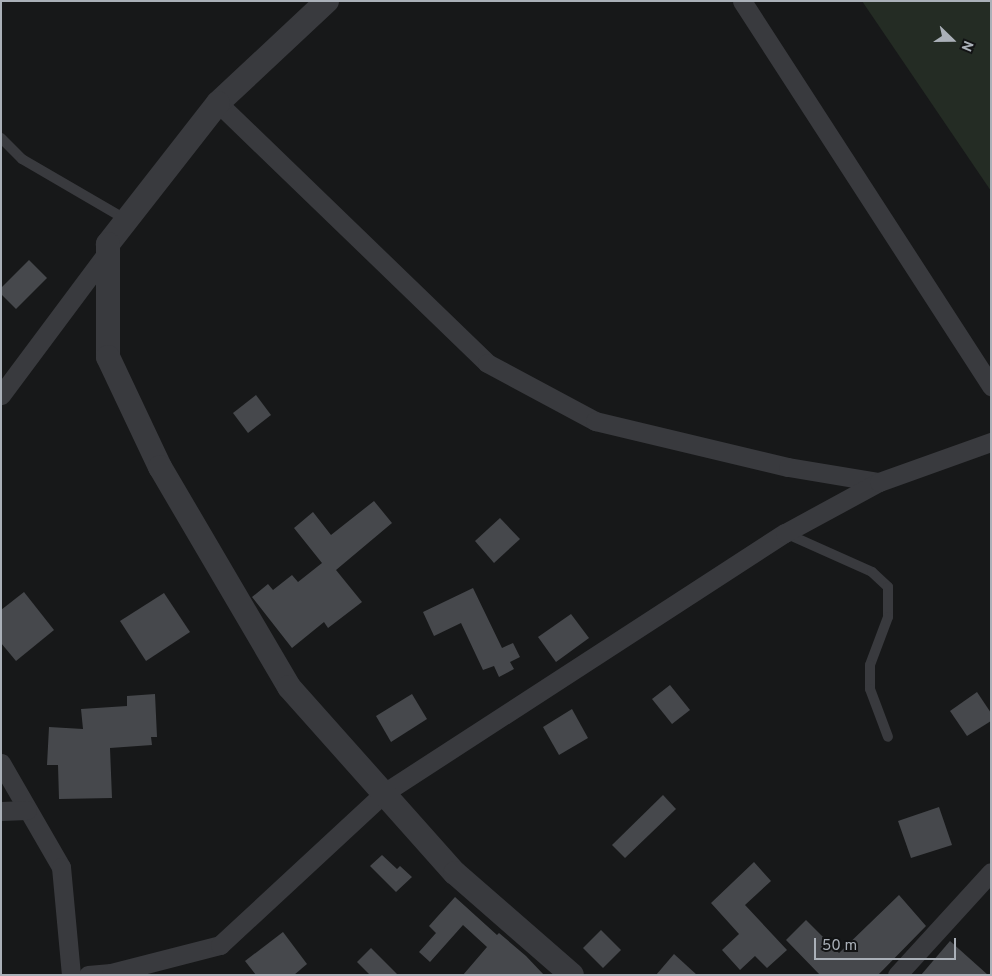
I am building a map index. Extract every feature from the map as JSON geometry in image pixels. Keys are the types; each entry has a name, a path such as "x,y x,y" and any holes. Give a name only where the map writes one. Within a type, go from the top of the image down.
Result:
{"street":[{"path":"328,1 218,103 108,244 108,357 160,467 289,686 455,873 572,975"},
{"path":"742,1 991,386"},
{"path":"218,103 487,363 595,421 788,467 879,482"},
{"path":"1,395 108,250"},
{"path":"88,975 111,973 220,945 384,794 785,533 879,482 991,442"},
{"path":"1,763 61,867 71,975"},
{"path":"1,811 28,810"},
{"path":"897,975 991,872"}],"lane":[{"path":"1,138 22,159 127,220"},
{"path":"785,533 872,572 888,586 888,617 870,665 870,689 888,737"}],"shaded area":[{"path":"862,1 991,1 991,191"}],"building":[{"path":"29,260 47,278 16,309 1,294 1,288"},
{"path":"256,395 271,415 248,433 233,413"},
{"path":"374,501 392,523 336,570 362,602 328,628 324,622 292,648 252,597 268,584 273,590 292,575 298,582 322,563 294,528 313,512 331,535"},
{"path":"500,518 520,539 494,563 475,541"},
{"path":"473,588 502,648 513,643 520,657 510,662 514,669 499,677 494,666 483,670 461,623 434,636 423,612"},
{"path":"24,592 54,630 16,661 1,643 1,610"},
{"path":"164,593 190,632 146,661 120,621"},
{"path":"571,614 589,638 556,662 538,637"},
{"path":"670,685 690,710 672,724 652,699"},
{"path":"977,692 991,713 991,721 967,736 950,711"},
{"path":"155,694 157,737 151,737 152,745 110,748 112,798 59,799 58,765 47,765 49,727 83,729 81,709 127,706 127,696"},
{"path":"412,694 427,719 391,742 376,716"},
{"path":"572,709 588,738 559,755 543,727"},
{"path":"663,795 676,809 625,858 612,845"},
{"path":"939,807 952,845 911,858 898,821"},
{"path":"382,855 397,869 400,866 412,877 396,892 370,866"},
{"path":"754,862 771,881 745,905 787,950 767,968 755,956 740,970 722,950 739,934 711,903"},
{"path":"899,895 926,926 878,975 820,975 786,940 806,920 839,953"},
{"path":"455,897 497,935 499,933 526,956 544,975 463,975 487,947 463,925 430,962 419,952 436,933 429,926"},
{"path":"601,930 621,950 603,968 583,948"},
{"path":"283,932 307,964 294,975 256,975 245,961"},
{"path":"950,941 988,975 921,975"},
{"path":"371,948 398,975 370,975 357,962"},
{"path":"674,954 697,975 656,975"}]}
